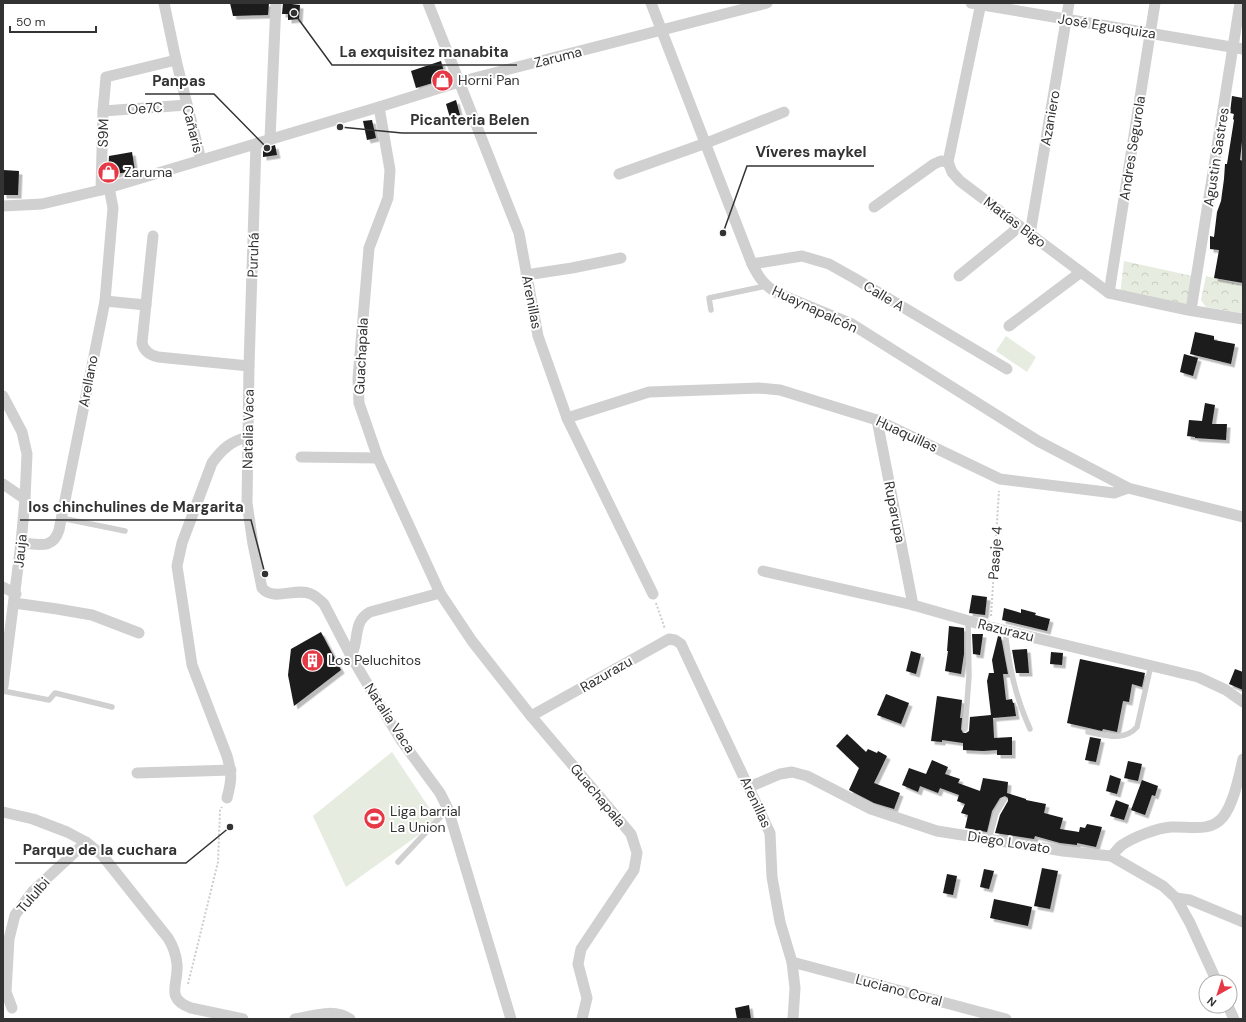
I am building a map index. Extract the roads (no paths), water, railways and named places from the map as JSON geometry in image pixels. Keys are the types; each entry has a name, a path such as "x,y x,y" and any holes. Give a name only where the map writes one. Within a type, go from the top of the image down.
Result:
{"street":[{"name":"Cañaris","path":"164,3 176,60 201,160"},
{"path":"270,139 276,3"},
{"name":"Arenillas","path":"428,3 518,233 538,336 567,418 653,594"},
{"name":"Huaynapalcón","path":"651,3 752,264 758,276 766,286 777,293 850,323 1038,441 1128,488"},
{"name":"Zaruma","path":"3,206 42,204 105,188 459,82 767,3"},
{"name":"Azaniero","path":"1030,234 1069,3"},
{"name":"Andres Segurola","path":"1109,293 1155,3"},
{"name":"Agustin Sastres","path":"1192,310 1238,48 1240,3"},
{"path":"874,207 934,164 941,161 948,162 978,4"},
{"name":"José Egusquiza","path":"978,4 1238,48"},
{"name":"S9M","path":"105,188 103,111 106,77 176,60"},
{"name":"Oe7C","path":"103,111 187,105"},
{"name":"Guachapala","path":"379,107 390,170 388,198 369,248 358,378 359,403 378,458 440,593 472,641 531,716 631,834 637,852 634,870 581,949 578,964 587,998 582,1019"},
{"path":"620,174 706,143 784,112"},
{"name":"Puruhá","path":"250,366 256,144"},
{"name":"Matías Bigo","path":"948,162 952,172 960,180 1018,226 1109,293 1243,319"},
{"name":"Arellano","path":"21,543 44,545 48,544 57,536 104,300 113,208 105,188"},
{"path":"959,276 1013,232 1018,226"},
{"path":"153,236 142,343 144,348 152,355 250,366"},
{"name":"Calle A","path":"752,264 802,256 829,264 1007,369"},
{"path":"526,275 572,268 621,258"},
{"path":"1009,326 1081,272"},
{"path":"104,300 146,305"},
{"name":"Natalia Vaca","path":"250,366 247,503 253,544 262,588 265,592 271,594 304,592 318,598 324,604 351,656 401,740 440,793 448,809 511,1019"},
{"name":"Huaquillas","path":"567,418 649,392 759,388 780,390 877,420 1000,479 1114,493 1128,488 1243,517"},
{"name":"Jauja","path":"3,396 22,432 27,454 21,543 3,686"},
{"name":"Ruparupa","path":"877,420 913,605"},
{"path":"227,798 231,781 231,770 192,664 177,566 182,543 212,463 227,445 248,437"},
{"path":"302,457 378,458"},
{"path":"3,484 25,499"},
{"name":"Razurazu","path":"763,571 913,605 1005,631 1198,677 1226,690 1243,702"},
{"path":"3,587 15,599 57,609 92,615 139,632"},
{"path":"351,656 355,649 360,620 364,615 370,612 440,593"},
{"name":"Razurazu","path":"531,716 669,639 675,640 681,644"},
{"name":"Arenillas","path":"681,644 770,833 772,877 780,922 792,962 795,988 794,1019"},
{"path":"1111,856 1122,845 1144,834 1170,827 1208,827 1217,823 1224,816 1231,802 1243,759"},
{"path":"138,774 231,770"},
{"name":"Diego Lovato","path":"749,787 780,774 792,772 806,776 878,812 937,832 1063,851 1111,856 1163,886 1176,898 1190,923 1213,974"},
{"path":"3,812 32,819 67,832 86,842 102,855 168,938 175,951 177,965 175,996 178,1001 182,1005 191,1008 243,1019"},
{"name":"Tululbi","path":"12,1008 6,992 9,939 15,915 33,891 86,842"},
{"path":"1176,898 1190,900 1243,922"},
{"name":"Luciano Coral","path":"792,962 1006,1019"},
{"path":"295,1019 329,1013 350,1019"}],"lane":[{"path":"711,310 709,298 766,286"},
{"path":"61,518 125,531"},
{"path":"965,729 969,676 968,621"},
{"path":"1005,631 1012,679 1030,729"},
{"path":"1088,732 1111,736 1128,735 1133,731 1136,727 1151,665"},
{"path":"3,691 49,700 55,693 112,707"},
{"path":"989,839 996,813 1004,800"},
{"path":"398,862 448,809"}],"place":[{"name":"La exquisitez manabita","path":"294,13"},
{"name":"Horni Pan","path":"443,80"},
{"name":"Picanteria Belen","path":"340,127"},
{"name":"Panpas","path":"267,148"},
{"name":"Zaruma","path":"108,172"},
{"name":"Víveres maykel","path":"723,233"},
{"name":"los chinchulines de Margarita","path":"265,574"},
{"name":"Los Peluchitos","path":"313,660"},
{"name":"Liga barrial La Union","path":"375,819"},
{"name":"Parque de la cuchara","path":"230,827"}]}
